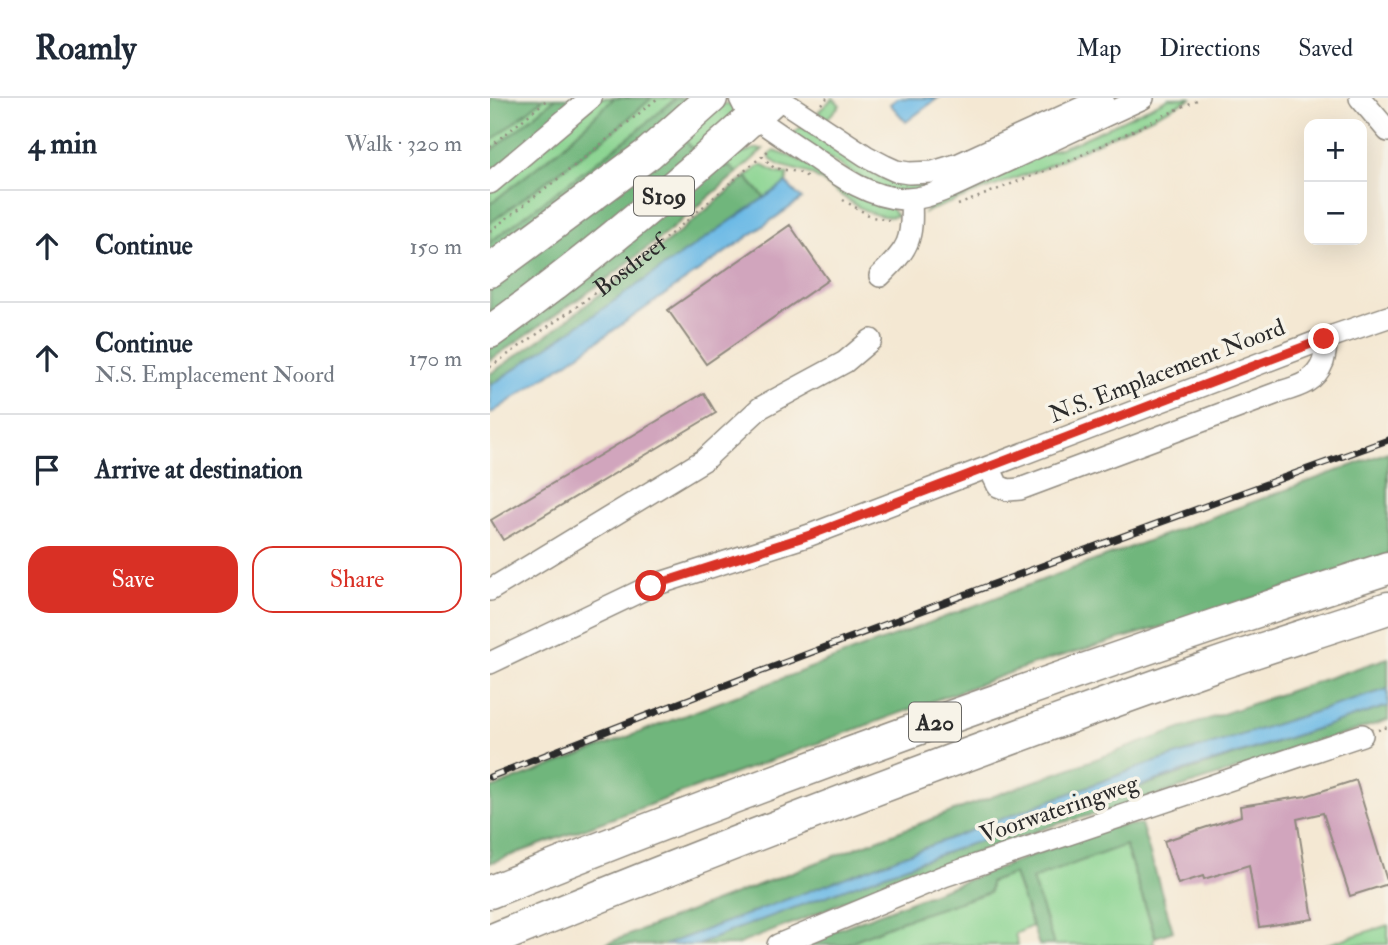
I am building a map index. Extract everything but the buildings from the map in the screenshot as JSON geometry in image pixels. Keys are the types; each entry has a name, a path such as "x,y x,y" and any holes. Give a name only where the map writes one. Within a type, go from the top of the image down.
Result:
{"highway":[{"name":"S109","path":"490,271 648,154 711,98"},
{"name":"Bosdreef","path":"490,332 653,206 761,103"},
{"name":"A20","path":"490,892 635,833 863,747 1250,612 1388,568"},
{"name":"A20","path":"490,941 623,887 1052,724 1388,608"}],"street":[{"path":"490,183 591,98"},
{"path":"761,103 807,116 866,156 896,171 909,173 933,172 959,164 1103,98"},
{"path":"761,103 783,138 857,186 890,198 911,199 949,188 1143,98"},
{"path":"1360,99 1388,131"},
{"path":"880,276 898,259 909,241 911,199"},
{"name":"N.S. Emplacement Noord","path":"490,663 651,586 810,535 1388,317"},
{"path":"989,467 998,486 1008,490 1020,489 1300,386 1315,375 1321,366 1326,347 1324,339"},
{"path":"490,590 704,460 760,408 845,362 871,340"},
{"name":"Voorwateringweg","path":"778,945 944,876 1362,735"}],"path":[{"path":"490,147 549,98"},
{"path":"490,231 568,172 658,98"},
{"path":"807,116 827,98"},
{"name":"Bosdreef","path":"490,367 579,306 676,230 783,138"}],"green space":[{"path":"490,98 685,98 490,249"},
{"path":"490,98 544,98 490,142"},
{"path":"556,98 589,98 490,186 490,152"},
{"path":"614,98 652,98 614,131 490,223 490,204 561,148"},
{"path":"676,98 693,98 649,136 490,259 490,242 636,132"},
{"path":"833,98 840,105 827,119 818,112"},
{"path":"1169,98 1192,98 1043,168 925,212 935,203 1043,154 1079,141"},
{"path":"726,103 747,116 700,160 680,133"},
{"path":"803,125 879,176 921,186 922,191 880,190 792,135"},
{"path":"680,133 700,160 490,320 490,284"},
{"path":"763,149 737,173 730,167 721,166 737,155"},
{"path":"774,151 795,158 890,207 897,216 874,214 852,203 812,175 781,166 769,155"},
{"path":"762,165 777,173 788,174 786,183 765,198 746,177"},
{"path":"721,166 730,167 737,173 603,282 490,360 490,344"},
{"path":"746,177 765,198 490,386 490,374 554,330"},
{"path":"1388,452 1388,555 1202,615 1034,664 490,863 490,789"},
{"path":"1388,658 1388,689 1143,766 665,945 603,945 994,796 1190,725"},
{"path":"1388,706 1388,720 1121,807 1057,824 865,892 736,945 698,945 814,899 932,857"},
{"path":"1141,824 1173,931 1156,937 1125,845 1032,879 1054,945 1039,945 1014,874 990,882 990,892 901,921 843,945 796,945 1107,827"},
{"path":"1125,845 1155,937 1155,945 1054,945 1031,879"},
{"path":"1014,874 1032,926 1015,934 1018,945 843,945 990,882"},
{"path":"1388,925 1388,944 1325,945"}],"water":[{"path":"898,98 938,98 906,122 890,104"},
{"path":"786,183 802,199 490,414 490,386"},
{"path":"1388,689 1388,706 1190,769 918,862 698,945 665,945 1143,766"}],"railway":[{"path":"490,777 938,605 1388,440"}],"route":[{"path":"651,586 810,535 1324,339"}]}
